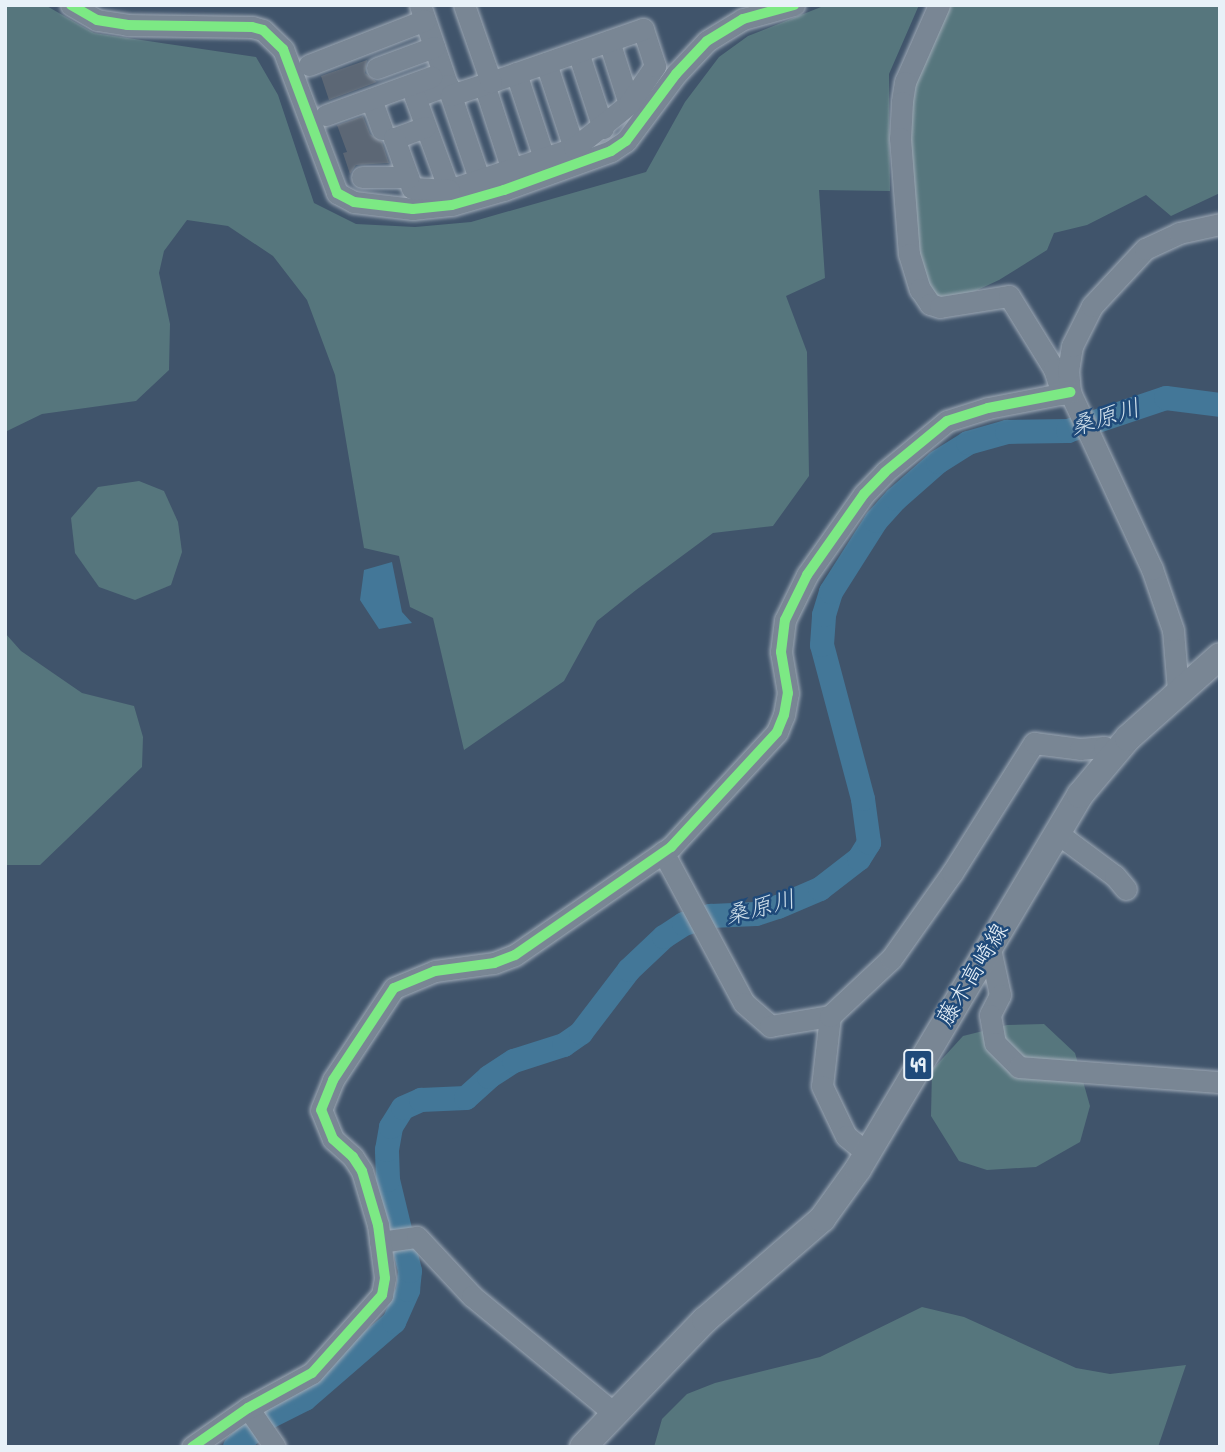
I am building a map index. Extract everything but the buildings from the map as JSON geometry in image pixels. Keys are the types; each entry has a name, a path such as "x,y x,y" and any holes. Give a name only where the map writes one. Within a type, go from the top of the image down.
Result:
{"main road":[{"name":"藤木高崎線","path":"583,1447 705,1320 822,1219 842,1194 867,1153 1080,795 1112,756 1178,691 1220,656"}],"street":[{"path":"71,5 97,20 127,26 252,27 263,30 283,49 337,193 354,202 412,209 452,205 505,190 611,151 626,141 676,74 707,41 743,19 794,5"},
{"path":"464,5 512,170"},
{"path":"939,5 905,82 902,102 900,138 909,254 920,289 930,304 940,307 1009,296 1054,369 1152,569 1173,630 1178,691"},
{"path":"309,65 423,13 480,181"},
{"path":"326,115 371,99 447,85 488,83 643,29 655,66 629,104 603,128 574,148 449,190 412,188 394,138 425,127"},
{"path":"609,41 629,104"},
{"path":"377,68 435,47"},
{"path":"578,52 603,128"},
{"path":"546,63 574,148"},
{"path":"516,73 544,158"},
{"path":"447,85 415,97 449,190"},
{"path":"371,99 382,129"},
{"path":"362,177 408,177"},
{"path":"1066,393 1072,346 1092,306 1102,295 1154,243 1179,233 1220,224"},
{"path":"192,1447 248,1408 312,1373 382,1295 385,1278 380,1242 362,1171 353,1157 333,1139 321,1110 333,1080 394,988 435,971 494,963 515,955 663,852 777,732 785,715 788,693 781,652 785,620 807,575 864,494 885,472 947,421 988,408 1066,393"},
{"path":"663,852 744,1003 770,1026 830,1016 891,959 952,873 1034,743 1080,749 1104,747 1112,756"},
{"path":"1057,833 1115,876 1126,889"},
{"path":"989,944 999,995 990,1015 995,1043 1019,1067 1220,1083"},
{"path":"830,1016 822,1086 846,1136 867,1153"},
{"path":"380,1242 417,1237 472,1296 614,1413"},
{"path":"248,1408 275,1447"}],"green space":[{"path":"5,5 45,5 94,33 256,57 278,95 314,203 356,224 415,227 471,222 646,172 685,102 719,57 748,36 826,5 919,5 889,74 890,191 819,190 825,278 786,296 807,352 809,476 773,526 713,533 636,590 597,621 564,681 464,750 433,618 410,607 399,556 364,548 335,375 307,300 273,256 228,226 187,220 164,251 159,273 170,324 169,370 136,401 42,414 5,432"},
{"path":"946,5 1220,5 1220,193 1171,216 1146,195 1087,225 1054,233 1047,250 999,280 958,299 933,297 915,250 907,136 915,75"},
{"path":"139,481 164,491 178,522 182,552 171,585 135,600 99,587 75,553 71,518 98,487"},
{"path":"5,633 21,651 82,693 134,706 143,737 142,767 40,865 5,865"},
{"path":"1044,1024 1075,1053 1090,1106 1080,1142 1036,1167 987,1170 959,1161 931,1116 932,1070 963,1036 1007,1025"},
{"path":"922,1307 964,1317 1076,1368 1110,1374 1186,1365 1158,1447 654,1447 662,1419 687,1394 715,1383 820,1357"}],"water":[{"path":"392,562 402,612 412,623 379,629 360,600 364,570"}],"waterway":[{"name":"桑原川","path":"235,1447 269,1417 305,1399 394,1322 408,1290 410,1271 388,1180 387,1150 391,1127 403,1108 421,1100 466,1098 489,1077 514,1061 564,1045 581,1033 629,970 664,937 684,924 711,916 756,914 778,907 820,889 859,859 869,843 863,799 822,645 824,615 831,592 876,521 896,499 938,462 968,443 1007,432 1068,431 1166,398 1220,405"}],"cycle path":[{"path":"71,5 97,20 127,25 252,27 263,30 283,49 337,193 354,202 413,209 452,205 504,190 611,151 626,141 676,74 707,41 743,19 794,5"},
{"path":"192,1447 248,1408 312,1373 382,1295 385,1278 378,1225 362,1171 353,1157 333,1139 321,1110 333,1080 394,988 435,971 494,963 515,955 671,847 777,732 784,715 788,693 781,652 785,620 807,575 864,494 885,472 947,421 988,408 1070,392"}]}
